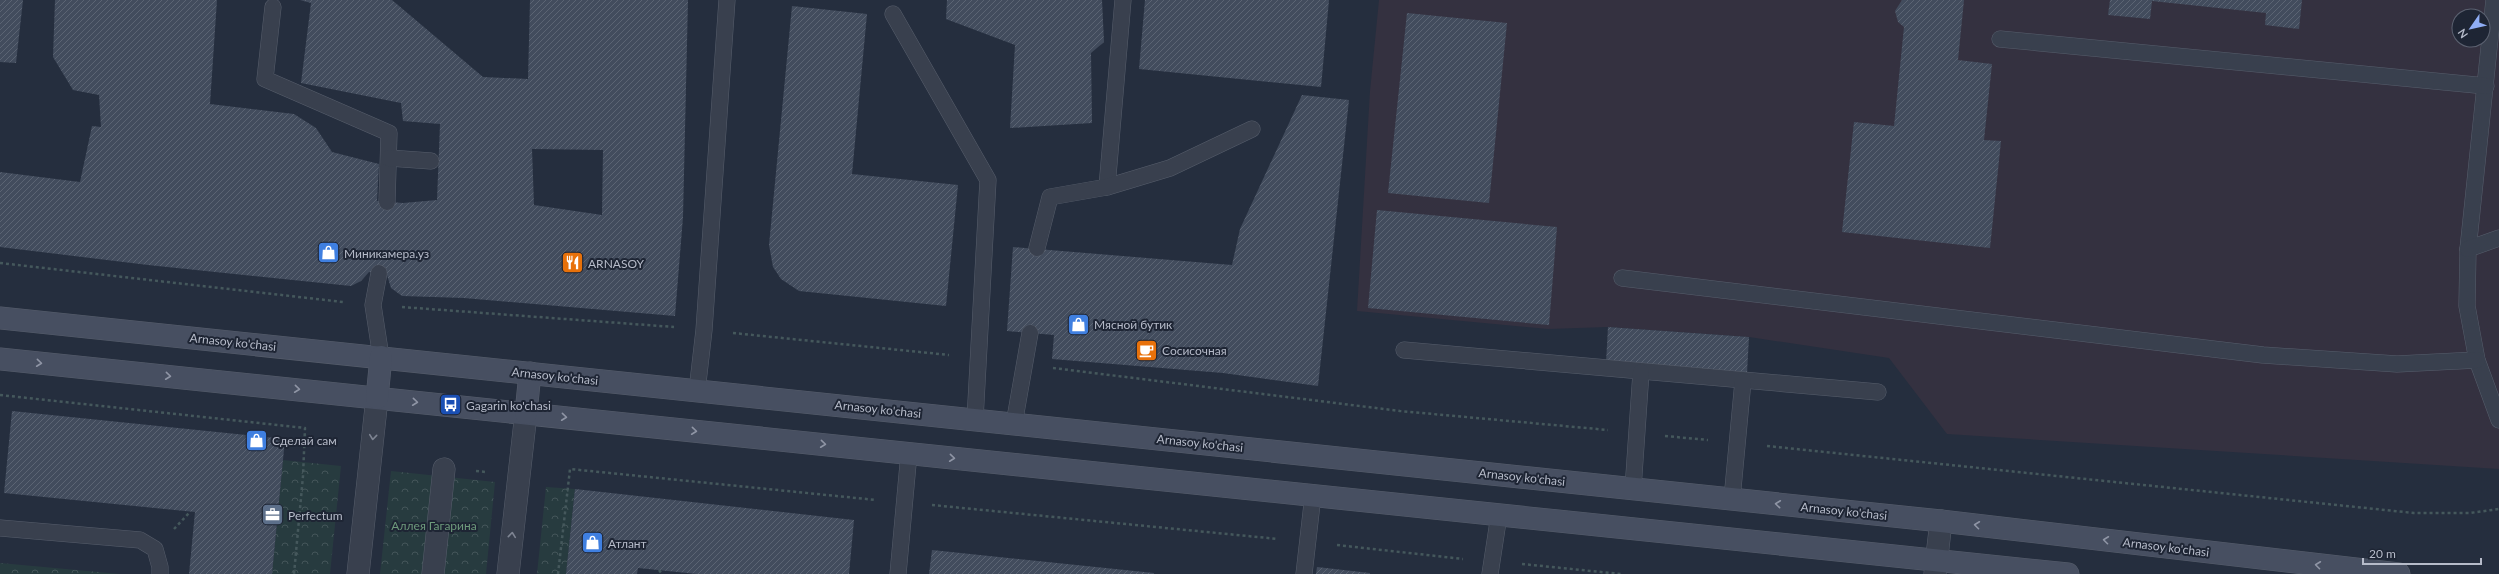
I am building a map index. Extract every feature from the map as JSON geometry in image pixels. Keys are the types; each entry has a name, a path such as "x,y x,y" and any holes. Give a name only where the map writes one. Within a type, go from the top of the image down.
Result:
{"main road":[{"name":"Arnasoy ko'chasi","path":"0,318 1941,521 2399,574"},
{"path":"377,398 381,357"},
{"path":"0,359 1313,495 1499,515 1936,567 2068,574"},
{"path":"526,413 530,373"}],"street":[{"path":"358,574 377,398"},
{"path":"508,574 526,413"},
{"path":"433,574 444,469"},
{"path":"1936,567 1941,521"}],"lane":[{"path":"697,391 704,330 727,0"},
{"path":"1107,187 1124,0"},
{"path":"2494,0 2468,249 2467,306 2477,360 2499,420"},
{"path":"273,7 265,79 390,133 387,202"},
{"path":"892,14 988,180 974,420"},
{"path":"2000,39 2486,86"},
{"path":"1037,248 1050,197 1107,187 1170,168 1252,129"},
{"path":"389,158 431,161"},
{"path":"2468,249 2499,238"},
{"path":"379,273 373,305 381,357"},
{"path":"1622,278 2262,354 2397,364 2477,360"},
{"path":"1014,424 1030,333"},
{"path":"1404,350 1878,392"},
{"path":"1633,489 1641,372"},
{"path":"1732,499 1743,381"},
{"path":"898,574 909,454"},
{"path":"1304,574 1313,495"},
{"path":"1490,568 1499,515"},
{"path":"0,528 140,540 155,549 160,567 160,574"}],"path":[{"path":"0,395 305,428 304,476 294,574"},
{"path":"1400,411 1737,443 2414,513 2470,513 2499,509"},
{"path":"558,574 570,469 1308,542 1490,568 1621,574"},
{"path":"659,570 662,574"}],"shaded area":[{"path":"1379,0 2499,0 2499,469 1947,434 1889,358 1749,337 1608,327 1548,329 1357,311 1370,91"}],"green space":[{"path":"283,460 341,466 330,574 272,574"},
{"name":"Аллея Гагарина","path":"391,471 495,482 486,574 380,574"},
{"path":"546,487 575,489 566,574 537,574"},
{"path":"0,563 120,574 0,574"}],"building":[{"path":"0,0 23,0 16,63 0,62"},
{"path":"55,0 217,0 210,104 294,114 316,128 332,152 379,164 377,201 403,203 437,200 440,124 403,121 401,103 301,83 311,3 300,0 392,0 483,77 528,79 530,0 688,0 683,217 675,316 464,298 402,296 391,288 387,275 369,272 361,281 351,286 148,265 0,247 0,172 80,182 92,126 101,127 99,95 73,90 53,57","holes":["532,149 603,150 602,215 534,205"]},
{"path":"947,0 1102,0 1104,42 1091,53 1092,123 1010,128 1015,45 946,19"},
{"path":"1145,0 1329,0 1321,87 1139,69"},
{"path":"1902,0 1964,0 1958,60 1992,64 1984,140 2001,141 1990,248 1842,232 1854,122 1894,126 1904,27 1898,22 1895,11"},
{"path":"2110,0 2302,0 2299,29 2265,25 2266,13 2152,1 2150,19 2108,15"},
{"path":"792,6 867,14 852,174 958,185 946,306 799,291 781,279 773,267 769,245"},
{"path":"1407,13 1507,23 1489,203 1388,193"},
{"path":"1302,95 1349,100 1318,386 1223,373 1052,359 1054,335 1007,331 1013,247 1232,265 1240,229"},
{"path":"1377,210 1557,227 1549,325 1368,308"},
{"path":"1608,327 1749,337 1747,373 1606,363"},
{"path":"12,411 285,439 272,574 189,574 195,512 4,493"},
{"path":"575,489 854,520 849,574 697,574 638,568 637,574 566,574"},
{"path":"932,550 1154,573 1154,574 929,574"},
{"path":"1317,567 1370,573 1370,574 1316,574"}],"place":[{"name":"Миникамера.уз","path":"329,253"},
{"name":"ARNASOY","path":"572,263"},
{"name":"Мясной бутик","path":"1079,324"},
{"name":"Сосисочная","path":"1147,350"},
{"name":"Gagarin ko'chasi","path":"451,405"},
{"name":"Сделай сам","path":"257,440"},
{"name":"Perfectum","path":"273,515"},
{"name":"Атлант","path":"592,543"}]}
